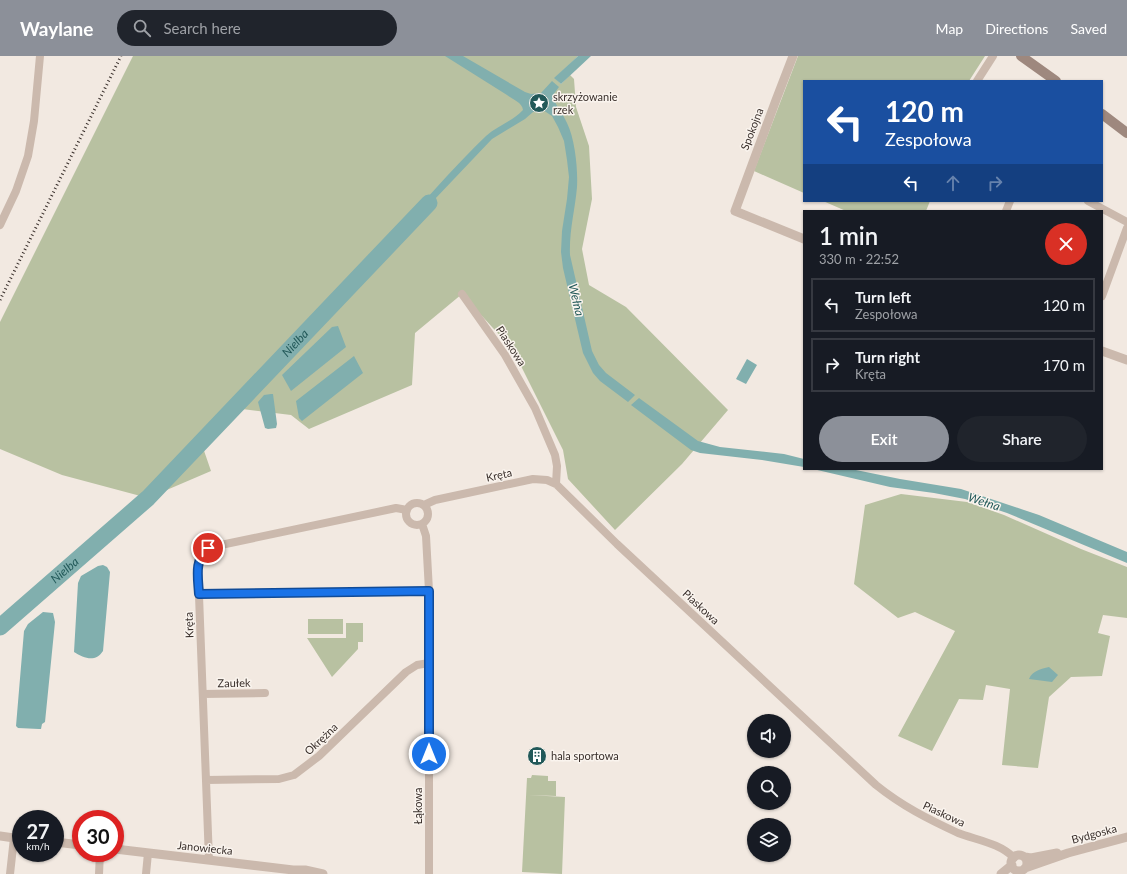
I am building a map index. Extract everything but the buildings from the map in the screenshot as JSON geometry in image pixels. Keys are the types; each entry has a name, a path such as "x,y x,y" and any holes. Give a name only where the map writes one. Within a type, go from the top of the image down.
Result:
{"main road":[{"path":"1021,56 1055,80"},
{"path":"1103,115 1127,132"}],"street":[{"path":"0,225 16,191 28,156 34,121 40,56"},
{"name":"Spokojna","path":"793,56 735,211 803,239"},
{"path":"978,80 993,56"},
{"path":"1090,202 1127,222"},
{"path":"1103,293 1127,228"},
{"name":"Piaskowa","path":"462,294 505,355 535,408 555,455 557,466 556,484 617,544 876,785 900,804 913,811 960,833 1006,851 1017,867"},
{"path":"1103,351 1127,360"},
{"name":"Kręta","path":"424,506 435,500 533,480 547,480 556,484"},
{"path":"415,503 424,506 428,515 425,521 418,525 411,523 407,517 407,510 409,507 415,503"},
{"name":"Kręta","path":"209,860 199,594 199,563 203,553 208,548 216,546 396,508 407,510"},
{"name":"Łąkowa","path":"422,524 426,536 429,591 429,874"},
{"path":"199,594 429,591"},
{"name":"Okrężna","path":"206,780 279,779 294,775 319,756 406,672 417,665 429,663"},
{"name":"Zaułek","path":"202,694 265,693"},
{"path":"0,836 12,837"},
{"name":"Bydgoska","path":"1017,867 1127,837"},
{"name":"Janowiecka","path":"124,851 209,860 296,872 305,870 323,874"},
{"path":"146,874 148,853"},
{"name":"Bydgoska","path":"1001,874 1027,863 1025,857 1031,858 1056,853 1068,853"},
{"path":"10,874 12,862"},
{"path":"99,874 100,862"}],"green space":[{"path":"133,56 578,56 555,78 561,84 570,75 574,79 576,107 589,146 592,199 582,249 589,285 626,307 728,410 682,464 615,530 568,479 563,450 513,350 462,294 415,333 412,385 309,429 291,415 234,408 201,442 211,471 148,498 62,475 0,449 0,322"},
{"path":"798,56 985,56 970,80 803,80 803,193 754,171"},
{"path":"825,202 930,202 926,210 844,210"},
{"path":"901,494 967,502 1004,515 1081,549 1127,567 1127,618 1103,615 1098,633 1110,636 1102,676 1071,677 1049,697 1038,768 1002,765 1010,689 986,685 983,700 959,699 932,751 898,736 955,631 915,612 898,618 854,584 865,505"},
{"path":"308,619 343,619 343,634 308,634"},
{"path":"346,623 363,623 363,642 358,642 358,649 332,677 307,638 346,638"},
{"path":"532,775 548,776 548,781 556,781 556,796 528,795 565,797 562,874 522,872 527,778 531,778"}],"water":[{"name":"Wełna","path":"445,56 463,56 531,94 541,93 552,81 559,87 553,95 553,98 570,130 574,146 577,172 577,187 571,229 570,255 592,351 599,365 606,373 635,395 628,402 600,381 593,373 583,353 563,268 561,252 562,231 569,177 567,160 564,141 552,116 543,110 533,112 525,119 492,139 415,220 410,217 486,136 523,110 517,101"},
{"path":"578,56 591,56 561,84 554,78"},
{"path":"338,326 346,347 291,391 282,375 332,327"},
{"path":"354,356 363,373 302,421 299,418 296,401"},
{"path":"747,359 757,365 746,384 736,379"},
{"path":"273,394 277,424 276,428 268,429 265,428 258,402 264,395"},
{"path":"639,398 698,441 720,447 784,454 803,459 803,467 762,460 700,453 691,450 631,405"},
{"name":"Wełna","path":"817,470 856,470 961,489 1039,515 1127,552 1127,563 1007,513 965,499 890,487"},
{"path":"103,565 107,567 110,572 103,651 96,657 89,658 74,652 78,583 81,576 98,566"},
{"path":"43,612 53,613 55,622 45,722 42,724 41,729 18,728 16,726 24,631 28,624"},
{"path":"1049,667 1058,675 1052,682 1029,679 1035,672"}],"waterway":[{"name":"Nielba","path":"0,627 148,498 429,203"}],"railway":[{"path":"0,300 121,56"}],"place":[{"name":"skrzyżowanie rzek","path":"539,103"},
{"name":"hala sportowa","path":"537,756"}],"route":[{"path":"208,548 200,557 198,569 199,594 429,591 429,754"}]}
